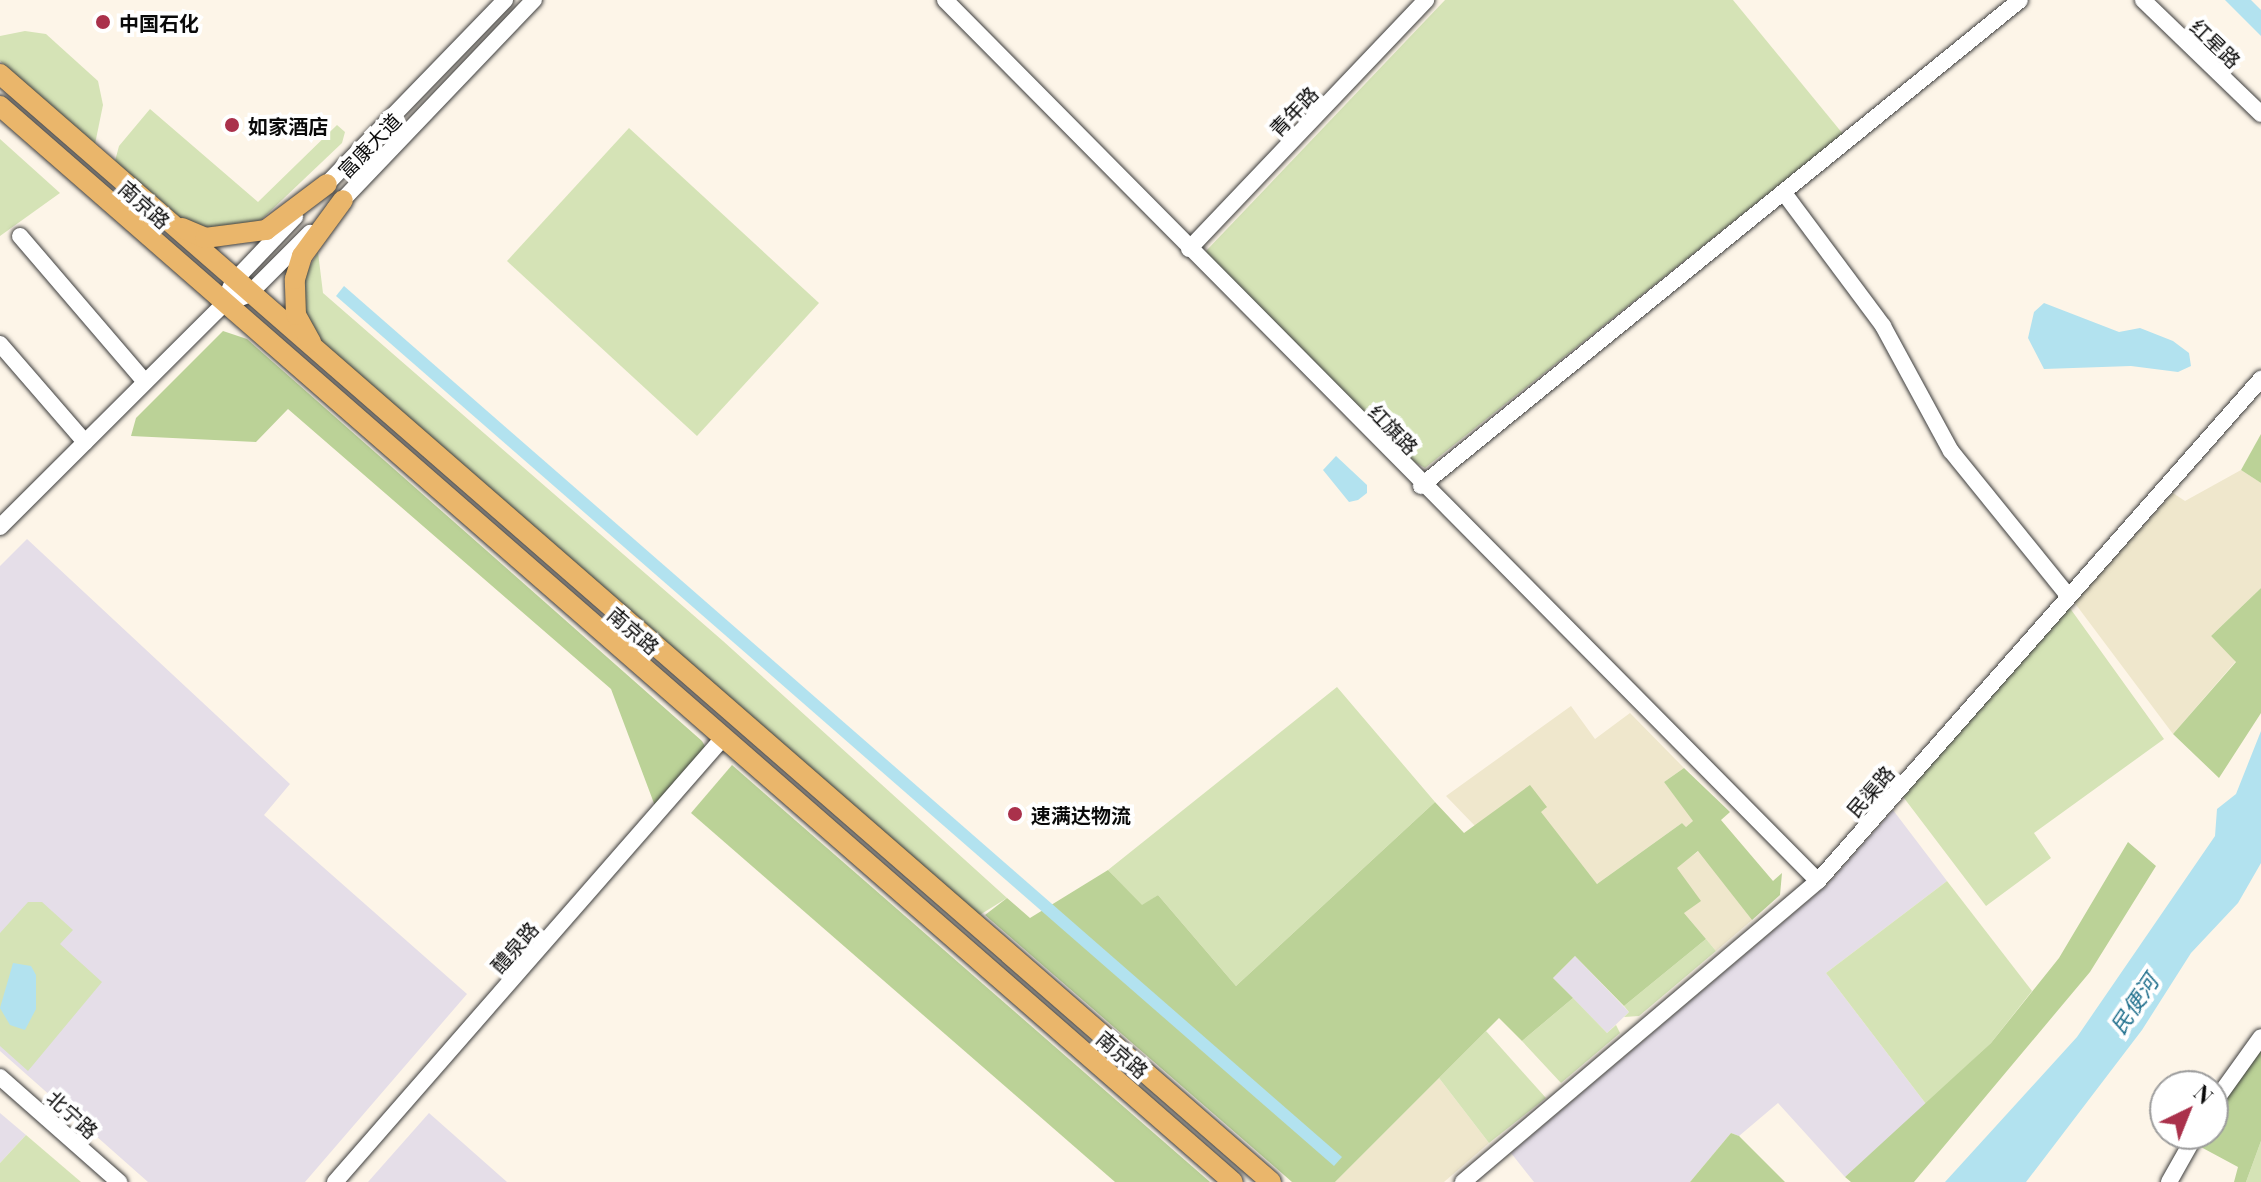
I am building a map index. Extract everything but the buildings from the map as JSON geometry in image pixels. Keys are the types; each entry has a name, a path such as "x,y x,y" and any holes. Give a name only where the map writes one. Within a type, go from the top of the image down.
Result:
{"main road":[{"name":"南京路","path":"0,74 240,288 1271,1182"},
{"name":"南京路","path":"0,106 223,305 1233,1182"},
{"path":"154,212 193,235 241,236 274,226 327,184"},
{"path":"340,375 302,332 293,295 302,256 343,200"}],"street":[{"name":"富康大道","path":"240,288 327,184 505,0"},
{"name":"红旗路","path":"945,0 1421,486 1818,881"},
{"name":"青年路","path":"1189,249 1426,0"},
{"path":"1421,486 2020,0"},
{"name":"红星路","path":"2143,0 2261,114"},
{"name":"富康大道","path":"0,527 240,288 343,200 531,1"},
{"path":"1784,193 1883,326 1951,451 2067,594"},
{"path":"20,236 145,382"},
{"path":"0,344 85,442"},
{"name":"民渠路","path":"1463,1182 1818,881 2067,594 2261,379"},
{"name":"醴泉路","path":"335,1182 723,738"},
{"path":"2229,1082 2261,1037"},
{"name":"北宁路","path":"0,1077 119,1182"},
{"path":"2169,1182 2187,1150"}],"shaded area":[{"path":"2241,470 2261,483 2261,588 2211,636 2236,661 2173,734 2074,602 2173,493 2185,501"},
{"path":"27,539 290,784 264,815 467,994 305,1182 148,1182 0,1051 0,566"},
{"path":"1571,706 1595,739 1630,713 1684,768 1664,782 1694,821 1686,827 1682,823 1597,884 1540,812 1546,808 1530,786 1475,826 1446,796"},
{"path":"1893,810 1947,881 1826,973 1926,1104 1845,1177 1778,1103 1739,1136 1731,1133 1690,1182 1534,1182 1511,1153 1826,886"},
{"path":"1699,851 1752,920 1716,951 1684,913 1676,867"},
{"path":"1575,956 1629,1012 1607,1033 1553,978"},
{"path":"1439,1078 1489,1143 1444,1182 1335,1182"},
{"path":"0,1113 26,1135 0,1163"},
{"path":"429,1113 507,1182 368,1182"}],"green space":[{"path":"1445,0 1733,0 1843,134 1425,468 1411,460 1205,252"},
{"path":"25,31 46,34 98,81 103,105 95,144 0,61 0,36"},
{"path":"150,109 258,202 337,125 345,132 342,143 262,219 250,226 217,230 181,220 115,161 119,146"},
{"path":"629,128 819,303 697,436 507,261"},
{"path":"0,139 60,193 0,236"},
{"path":"318,252 323,293 723,641 1007,898 978,916 316,337 304,318 297,289"},
{"path":"223,331 247,339 702,741 706,748 655,806 611,689 288,409 256,442 131,436 136,418"},
{"path":"2261,434 2261,483 2241,470"},
{"path":"2261,588 2261,713 2219,778 2173,734 2236,662 2211,636"},
{"path":"2067,604 2164,739 2034,833 2051,858 1986,906 1901,794"},
{"path":"1337,687 1435,802 1236,986 1158,895 1142,906 1108,870"},
{"path":"732,765 1210,1182 1115,1182 691,813"},
{"path":"1684,768 1730,812 1721,820 1773,881 1782,873 1780,895 1752,920 1698,851 1677,868 1701,901 1684,913 1706,939 1624,1006 1575,956 1553,978 1573,998 1522,1041 1499,1018 1335,1182 1292,1182 985,915 1007,898 1030,918 1108,870 1142,905 1158,895 1236,986 1435,802 1464,833 1530,785 1547,807 1541,812 1597,884 1682,823 1686,827 1693,821 1664,782"},
{"path":"2128,842 2156,866 2090,972 1914,1182 1851,1182 1845,1177 1991,1043 2059,958"},
{"path":"1947,881 2032,991 1991,1043 1926,1104 1826,973"},
{"path":"28,902 42,902 73,930 60,944 102,982 28,1071 0,1046 0,933"},
{"path":"1706,939 1716,951 1639,1016 1624,1017 1629,1012 1624,1006"},
{"path":"1573,998 1607,1033 1616,1025 1620,1033 1561,1083 1522,1041"},
{"path":"1486,1031 1546,1098 1489,1143 1439,1078"},
{"path":"2261,1050 2261,1141 2246,1182 2234,1182 2238,1167 2206,1150 2229,1150 2229,1094"},
{"path":"1731,1133 1739,1136 1785,1182 1690,1182"},
{"path":"26,1135 81,1182 0,1182 0,1163"},
{"path":"2261,1141 2261,1182 2246,1182"}],"water":[{"path":"2225,0 2251,0 2261,10 2261,36"},
{"path":"344,286 1342,1157 1334,1166 336,296"},
{"path":"2044,303 2119,332 2140,328 2173,341 2189,353 2191,366 2178,372 2131,366 2044,369 2028,338 2034,312"},
{"path":"1336,456 1367,485 1367,493 1358,500 1349,502 1323,470"},
{"name":"民便河","path":"2261,731 2261,863 2238,903 2191,953 2142,1030 2026,1182 1945,1182 2077,1037 2215,836 2217,809 2236,794"},
{"path":"13,963 31,966 36,975 36,1009 25,1030 10,1025 0,1008"}],"place":[{"name":"中国石化","path":"103,22"},
{"name":"如家酒店","path":"232,125"},
{"name":"速满达物流","path":"1015,814"}]}
